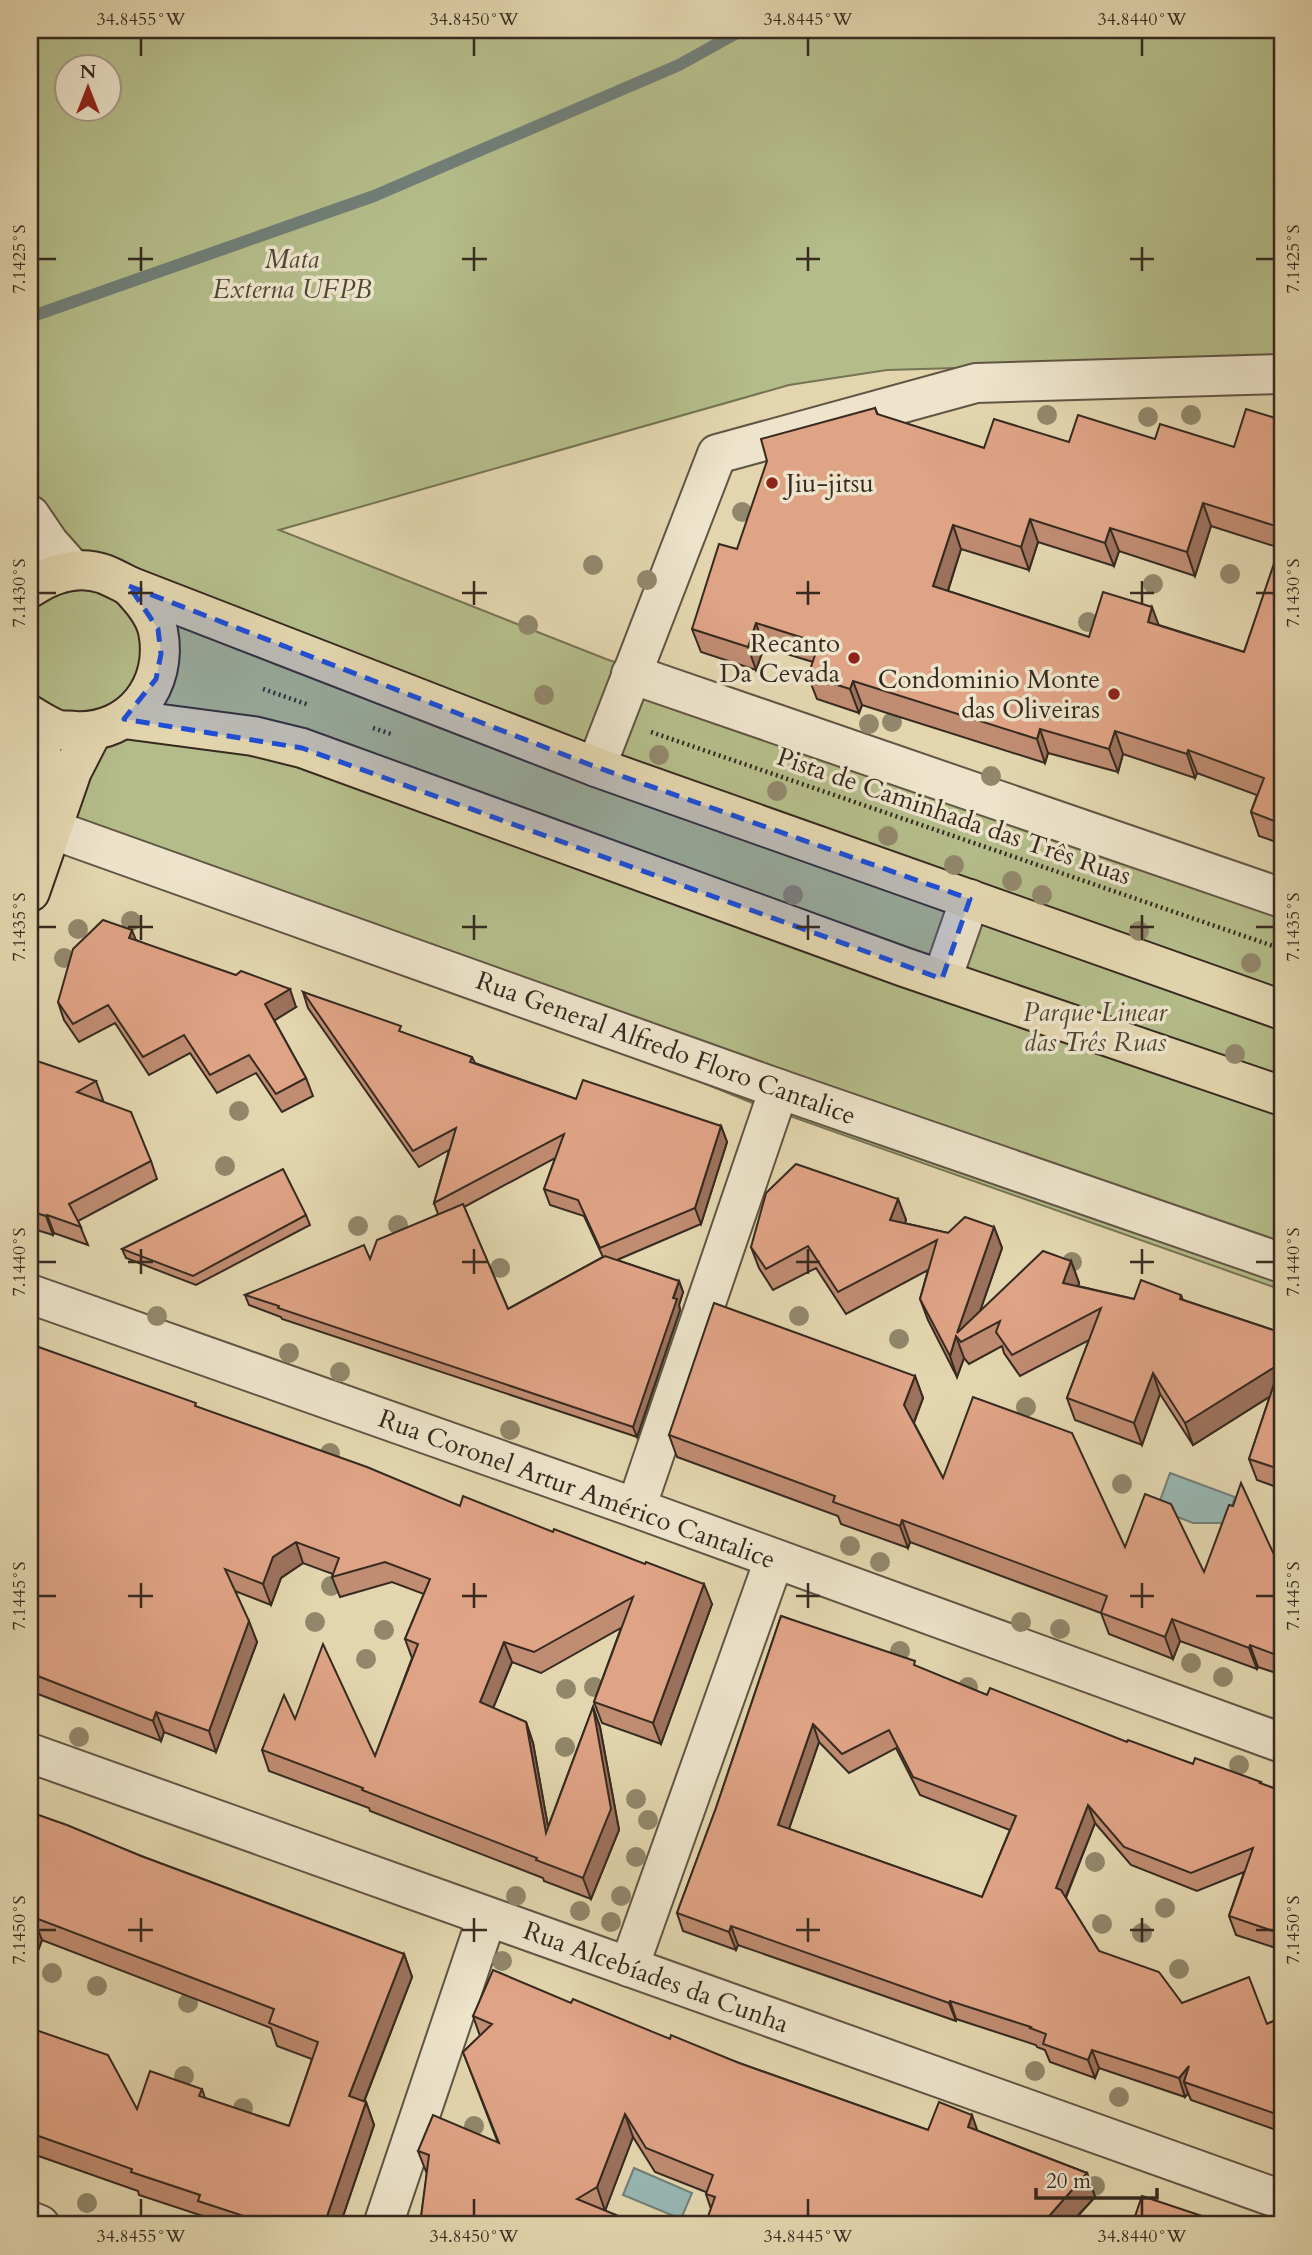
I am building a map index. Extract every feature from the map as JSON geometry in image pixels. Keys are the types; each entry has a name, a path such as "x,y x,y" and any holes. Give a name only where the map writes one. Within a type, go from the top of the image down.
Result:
{"main road":[{"path":"30,588 47,577 73,570 103,573 129,586 596,767 1282,1010"},
{"path":"30,892 72,771 108,725 143,701 156,679 161,654 158,629 147,605 129,586"},
{"path":"30,715 59,730 108,725 253,736 302,748 942,979 1282,1096"},
{"path":"30,715 54,818"}],"street":[{"path":"596,767 717,454 976,383 1282,374"},
{"path":"30,515 49,543 73,570"},
{"path":"631,674 1282,898"},
{"name":"Rua General Alfredo Floro Cantalice","path":"54,818 779,1089 1282,1263"},
{"path":"942,979 970,899"},
{"path":"636,1508 779,1089"},
{"name":"Rua Coronel Artur Américo Cantalice","path":"30,1294 636,1508 1282,1743"},
{"path":"629,1967 774,1560"},
{"name":"Rua Alcebíades da Cunha","path":"30,1753 1282,2200"},
{"path":"383,2225 487,1917"},
{"path":"30,2221 40,2225"}],"path":[{"name":"Pista de Caminhada das Três Ruas","path":"614,719 1282,949"}],"highlighted area":[{"path":"129,586 596,767 970,899 942,979 302,748 124,719 156,679 161,654 158,629"}],"green space":[{"path":"30,30 1282,30 1282,359 887,370 789,385 279,530 606,659 1282,895 1282,1290 750,1102 30,808"}],"water":[{"path":"1170,1473 1235,1497 1226,1523 1193,1523 1157,1509"},
{"path":"634,2168 692,2193 681,2219 623,2195"}],"building":[{"path":"875,408 877,414 984,448 994,419 1069,442 1078,415 1155,439 1160,424 1234,447 1246,409 1282,420 1282,528 1203,503 1187,552 1110,528 1105,543 1030,519 1021,547 953,525 933,586 1089,637 1103,592 1152,607 1148,622 1244,652 1282,540 1282,824 1251,812 1264,778 1188,750 1187,754 1115,731 1109,749 1040,729 1037,739 853,681 850,689 808,676 819,643 756,623 748,647 692,629 719,544 737,549 767,461 761,439"},
{"path":"103,920 132,930 129,938 236,975 241,971 290,989 265,1004 306,1078 276,1094 249,1055 210,1075 184,1035 143,1057 108,1005 73,1024 58,1002 73,949"},
{"path":"303,992 401,1026 399,1031 472,1057 470,1062 576,1099 583,1080 721,1126 695,1208 600,1248 578,1200 544,1189 564,1134 434,1203 456,1128 413,1151"},
{"path":"37,1061 96,1081 77,1092 131,1112 151,1161 69,1204 81,1227 30,1211 30,1082"},
{"path":"796,1164 898,1199 890,1220 948,1233 965,1217 994,1227 957,1333 1043,1251 1071,1261 1063,1283 1134,1299 1141,1280 1181,1295 1180,1299 1282,1333 1282,1470 1249,1459 1281,1363 1185,1423 1153,1373 1134,1423 1067,1398 1101,1308 1012,1355 996,1332 1000,1321 961,1342 956,1336 950,1356 920,1299 937,1240 838,1292 808,1246 766,1269 751,1247 766,1193"},
{"path":"283,1169 306,1215 193,1276 122,1249"},
{"path":"463,1204 508,1309 605,1256 679,1281 673,1298 677,1299 633,1427 245,1295 364,1245 370,1259 377,1240"},
{"path":"714,1303 915,1376 904,1405 943,1478 973,1397 1072,1433 1125,1547 1145,1494 1171,1504 1204,1572 1229,1505 1233,1506 1241,1483 1282,1572 1282,1657 1250,1645 1249,1648 1172,1619 1165,1637 1101,1613 1107,1596 902,1520 900,1526 833,1502 835,1496 669,1435"},
{"path":"30,1344 367,1467 460,1506 463,1496 553,1532 554,1529 704,1584 653,1723 594,1702 633,1597 534,1652 504,1642 480,1702 526,1722 546,1833 593,1707 611,1809 583,1878 362,1790 363,1788 262,1750 284,1695 295,1719 323,1644 375,1756 418,1644 405,1639 430,1579 385,1562 332,1577 339,1558 296,1542 273,1557 263,1584 225,1569 249,1621 209,1731 156,1712 153,1721 30,1673"},
{"path":"781,1616 915,1661 914,1665 987,1695 990,1688 1127,1742 1128,1740 1193,1764 1195,1758 1282,1791 1282,1934 1229,1916 1253,1848 1191,1873 1124,1847 1088,1805 1056,1888 1061,1890 1099,1951 1159,1972 1182,2003 1249,1977 1267,2024 1282,2017 1282,2116 1184,2082 1189,2066 1179,2078 1092,2050 1088,2060 1043,2044 1046,2034 1031,2027 950,2001 949,2003 731,1926 729,1932 677,1913 716,1808","holes":["813,1724 842,1754 889,1730 913,1777 1016,1816 982,1897 778,1825"]},
{"path":"30,1812 404,1954 349,2096 366,2102 324,2225 271,2225 198,2201 200,2195 30,2133 30,2028 108,2055 137,2109 150,2071 202,2089 199,2096 289,2126 318,2042 269,2023 274,2009 33,1917 30,1927"},
{"path":"493,1970 571,2003 573,1999 670,2039 671,2035 739,2063 928,2130 939,2102 972,2115 968,2127 1087,2173 1049,2216 1071,2225 705,2225 715,2197 706,2194 713,2175 646,2148 625,2114 597,2187 577,2199 626,2219 629,2225 420,2225 429,2155 418,2151 433,2115 499,2143 463,2052 492,2024 473,2016"},
{"path":"1142,2196 1229,2225 1132,2225"}],"waterway":[{"path":"30,317 374,196 679,65 742,30"}],"place":[{"name":"Jiu-jitsu","path":"772,483"},
{"name":"Recanto Da Cevada","path":"854,658"},
{"name":"Condominio Monte das Oliveiras","path":"1114,694"}],"park label":[{"name":"Mata Externa UFPB","path":"292,274"},
{"name":"Parque Linear das Três Ruas","path":"1095,1027"}]}
